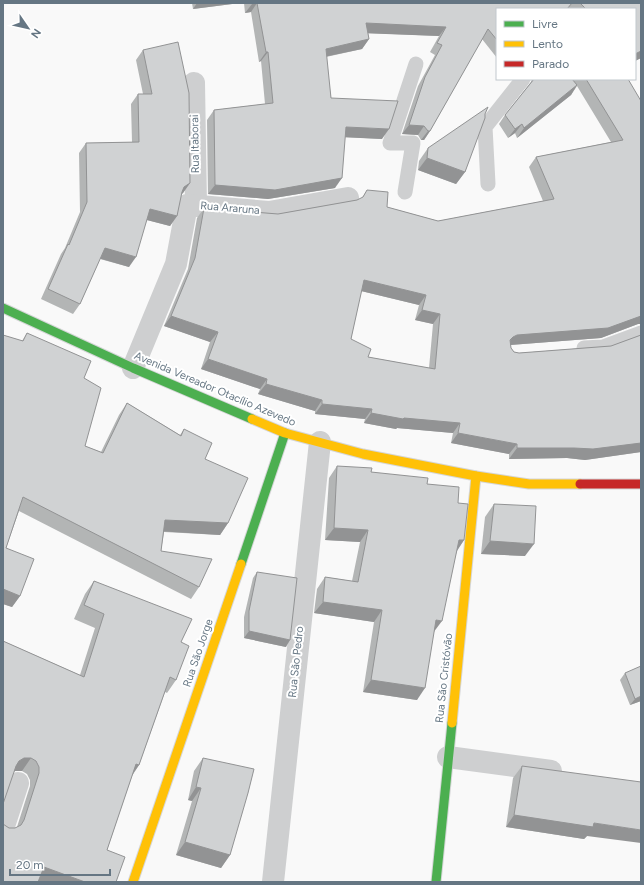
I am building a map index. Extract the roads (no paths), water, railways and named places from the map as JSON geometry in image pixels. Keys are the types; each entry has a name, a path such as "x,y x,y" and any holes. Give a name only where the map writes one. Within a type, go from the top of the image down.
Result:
{"street":[{"name":"Rua Itaborai","path":"194,83 196,206"},
{"name":"Rua Araruna","path":"133,368 176,264 187,205 269,212 348,198"},
{"name":"Avenida Vereador Otacílio Azevedo","path":"3,308 133,368 285,433 363,454 476,476 529,484 641,484"},
{"name":"Rua São Jorge","path":"133,882 285,433"},
{"name":"Rua São Pedro","path":"273,882 320,442"},
{"name":"Rua São Cristóvão","path":"436,882 476,476"},
{"path":"448,757 572,774"},
{"path":"3,829 18,783"}],"lane":[{"path":"405,192 413,143 390,143 416,64"},
{"path":"488,184 485,128 522,80"},
{"path":"572,349 603,347 641,333"}]}
